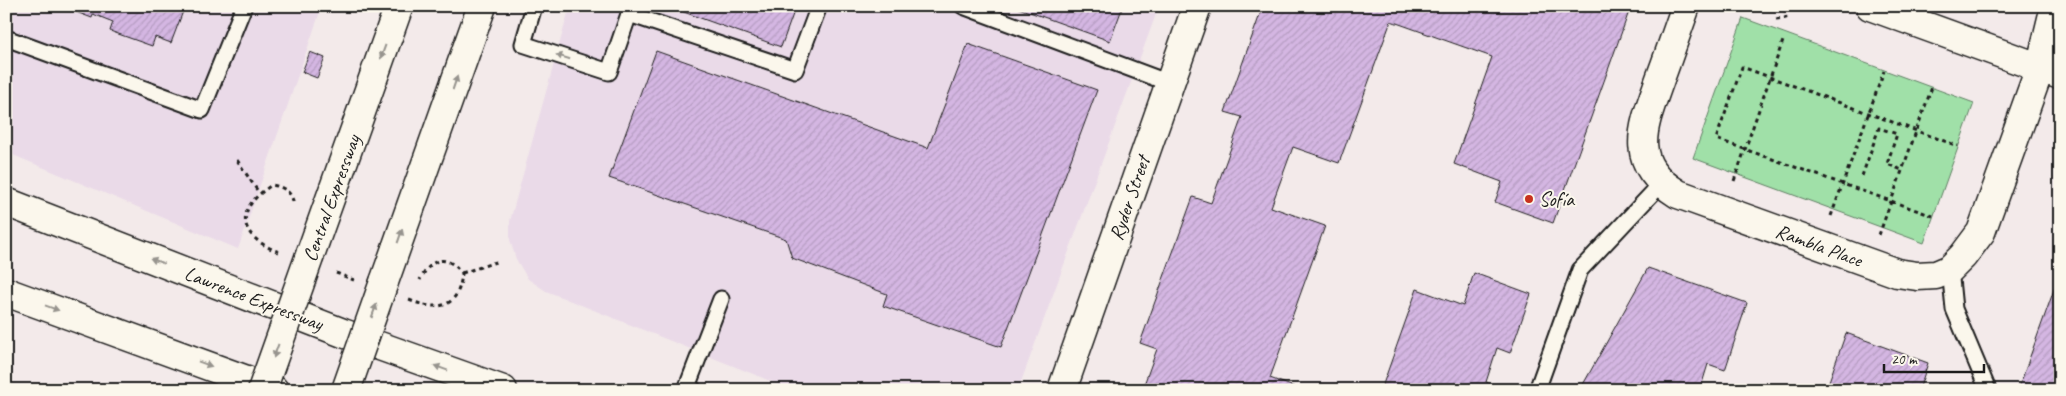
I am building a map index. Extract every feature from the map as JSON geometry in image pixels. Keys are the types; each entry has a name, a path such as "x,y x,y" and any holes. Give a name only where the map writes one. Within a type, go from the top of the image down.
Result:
{"main road":[{"name":"Central Expressway","path":"262,390 399,6"},
{"path":"346,390 373,282 482,6"},
{"name":"Ryder Street","path":"1062,390 1197,6"},
{"name":"Rambla Place","path":"1686,6 1643,127 1643,149 1649,168 1661,184 1678,194 1896,273 1926,275 1950,269"},
{"path":"1870,6 2050,71"},
{"path":"1950,269 1963,256 1981,232 2050,71 2055,6"},
{"name":"Lawrence Expressway","path":"6,202 343,333 503,390"},
{"path":"6,292 274,390"}],"lane":[{"path":"6,38 202,110 244,6"},
{"path":"534,6 523,44 609,72 629,14 795,70 819,6"},
{"path":"963,6 1169,83"},
{"path":"1537,390 1580,270 1661,184"},
{"path":"1950,269 1954,309 1988,390"},
{"path":"690,388 721,299"}],"path":[{"path":"1776,19 1786,18 1784,6"},
{"path":"1733,182 1784,38"},
{"path":"1933,216 1716,139 1742,67 1958,146"},
{"path":"1830,218 1884,71"},
{"path":"1879,236 1932,87"},
{"path":"1862,176 1879,128 1897,134 1887,164 1902,170"},
{"path":"237,160 259,194"},
{"path":"281,252 255,241 249,232 246,222 248,208 259,194 272,185 282,187 292,196 295,208"},
{"path":"406,299 424,306 445,305 454,299 461,288 462,273 454,263 444,260 433,262 424,271 418,285"},
{"path":"462,273 499,261"},
{"path":"335,272 373,282"}],"shaded area":[{"path":"6,6 322,6 238,249 6,152"},
{"path":"570,6 1159,6 1018,390 793,390 546,291 528,279 516,259 510,240 510,221"}],"green space":[{"path":"1743,18 1974,103 1924,243 1693,158"}],"building":[{"path":"60,6 185,6 171,43 155,37 152,46 110,31 113,22 93,14 92,18"},
{"path":"667,6 796,6 781,47"},
{"path":"1013,6 1123,6 1110,41"},
{"name":"Sofía","path":"1263,6 1631,6 1553,223 1495,202 1502,182 1454,164 1492,57 1391,21 1339,163 1293,147 1271,207 1325,226 1270,378 1302,390 1142,390 1157,349 1140,343 1193,197 1211,203 1242,117 1225,112"},
{"path":"968,44 1097,90 1001,347 883,306 887,294 792,258 786,239 609,178 656,51 928,148"},
{"path":"310,52 325,58 317,78 302,72"},
{"path":"1648,268 1747,303 1725,370 1708,364 1700,390 1580,390"},
{"path":"1474,273 1531,294 1510,353 1497,348 1486,382 1504,390 1381,390 1417,289 1463,306"},
{"path":"2060,273 2060,390 2018,390"},
{"path":"1846,333 1928,363 1920,387 1928,390 1826,390"}],"place":[{"name":"Sofía","path":"1529,199"}]}
